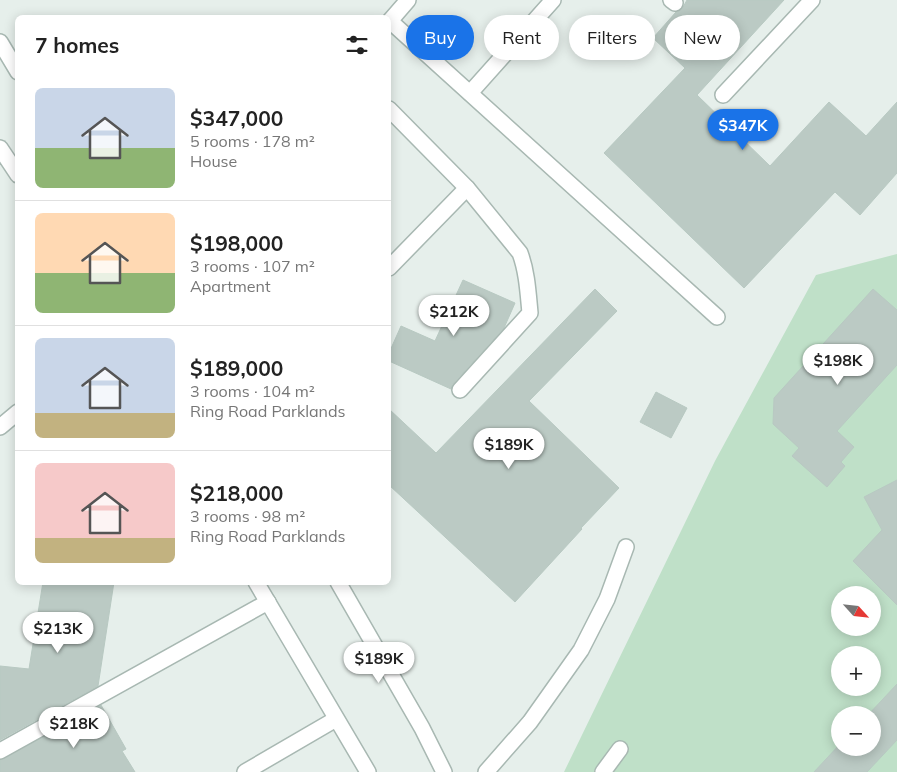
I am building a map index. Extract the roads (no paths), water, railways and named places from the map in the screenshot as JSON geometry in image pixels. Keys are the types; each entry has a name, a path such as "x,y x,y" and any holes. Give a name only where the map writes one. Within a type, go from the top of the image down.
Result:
{"street":[{"path":"391,19 408,0"},
{"path":"470,93 553,0"},
{"path":"723,95 812,0"},
{"path":"391,23 718,317"},
{"path":"0,42 15,67"},
{"path":"391,111 467,188 520,253 527,278 530,313 460,390"},
{"path":"0,148 15,170"},
{"path":"391,266 467,188"},
{"path":"0,427 15,414"},
{"path":"486,772 530,722 582,650 607,599 626,547"},
{"path":"258,585 368,772"},
{"path":"340,585 422,728 444,772"},
{"path":"0,751 268,602"},
{"path":"245,772 336,719"},
{"path":"603,772 620,749"}]}
